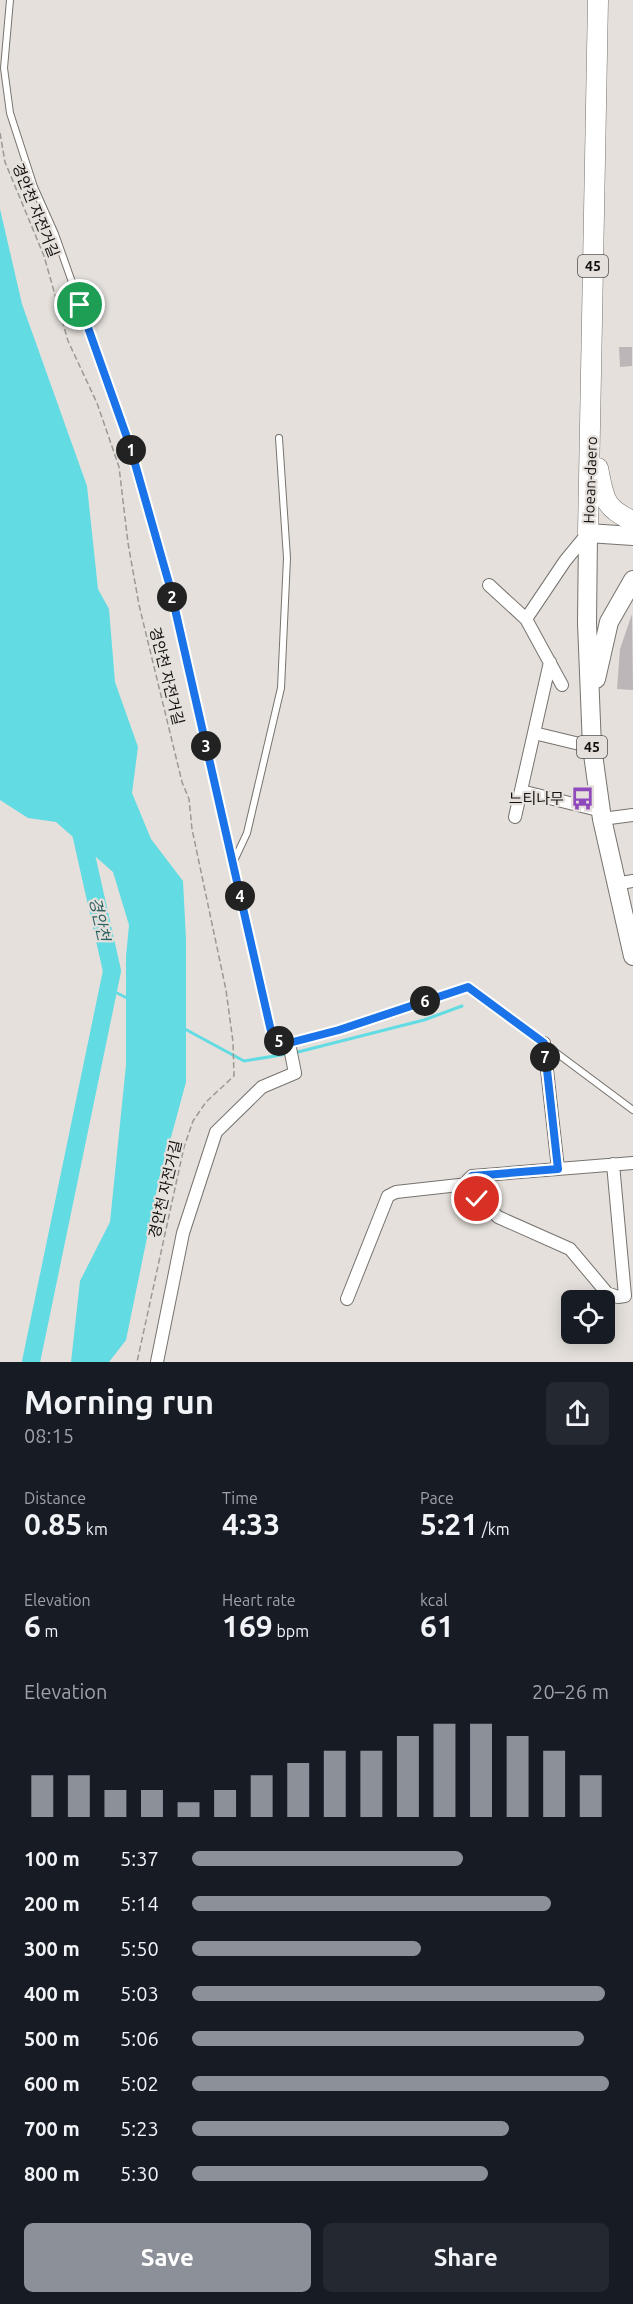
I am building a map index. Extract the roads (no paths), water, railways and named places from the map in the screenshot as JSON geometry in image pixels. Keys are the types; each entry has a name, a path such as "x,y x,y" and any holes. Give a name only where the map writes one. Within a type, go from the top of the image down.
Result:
{"highway":[{"name":"Hoean-daero","path":"588,533 598,0"},
{"path":"591,438 604,496 615,513 633,521"}],"main road":[{"path":"588,533 633,536"},
{"name":"Hoean-daero","path":"588,533 592,747 602,815 624,883 633,956"},
{"path":"591,704 609,622 633,580"}],"street":[{"path":"526,619 565,561 588,533"},
{"path":"489,585 526,619 562,685"},
{"path":"515,817 550,662"},
{"path":"534,733 592,747"},
{"path":"520,791 602,815 633,814"},
{"path":"544,1043 558,1169"},
{"path":"157,1362 183,1233 216,1132 262,1087 295,1073 289,1045"},
{"path":"613,1164 629,1298 608,1293 570,1249 498,1217 477,1199 468,1184 472,1176 613,1164 633,1163"},
{"path":"347,1299 388,1196 396,1192 468,1184"}],"lane":[{"path":"9,0 4,68 10,113 34,187 55,234 130,446 170,587 273,1040 289,1045 468,987 633,1110"},
{"path":"233,864 247,832 281,688 287,558 279,438"}],"water":[{"path":"0,209 22,304 87,486 98,589 109,609 115,682 138,747 132,793 151,839 183,881 186,939 186,1082 157,1189 126,1340 109,1362 71,1362 80,1281 110,1222 126,1065 126,957 129,925 113,872 56,822 28,818 0,800"}],"waterway":[{"name":"경안천","path":"31,1362 112,971 79,824"},
{"path":"109,989 129,999"},
{"path":"294,1053 424,1020 462,1006"},
{"path":"183,1028 244,1061 287,1054"}],"place":[{"name":"느티나무","path":"582,798"}]}
